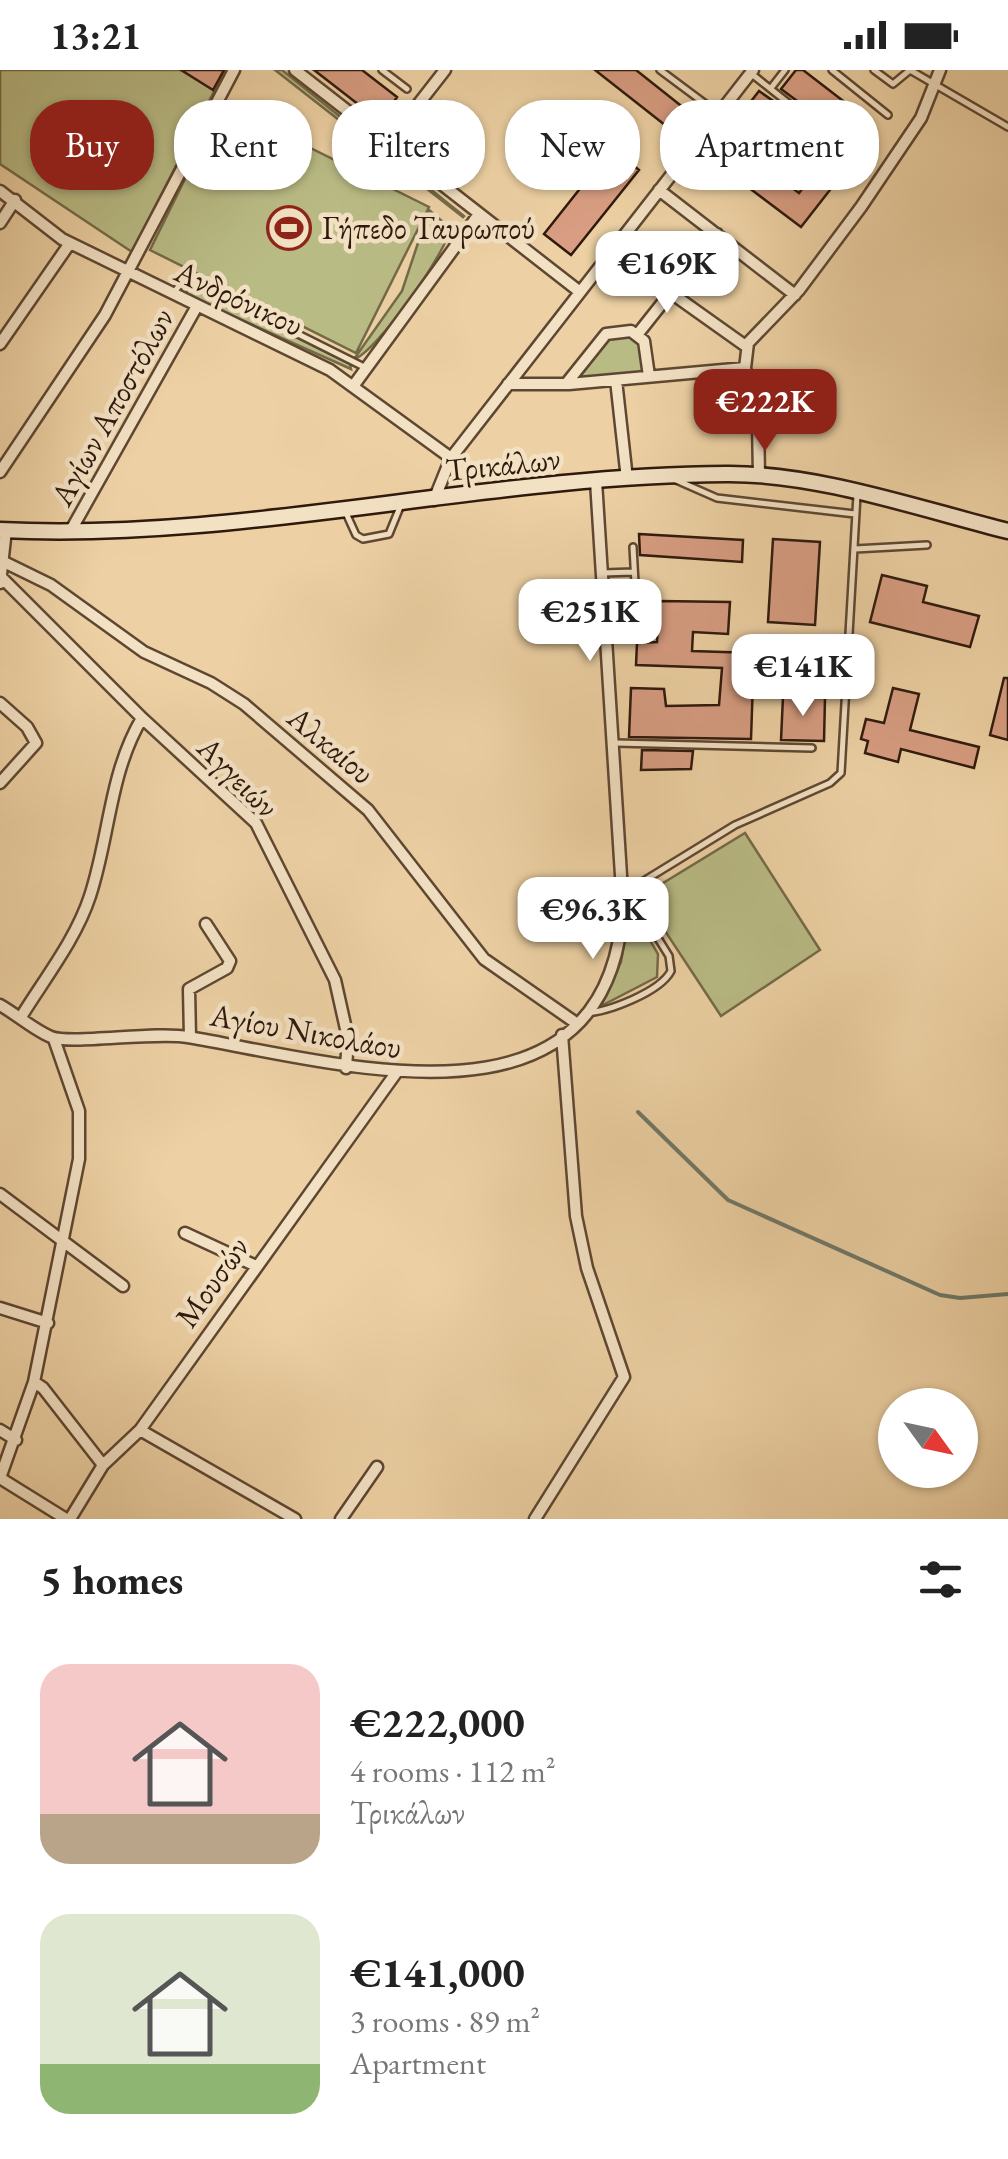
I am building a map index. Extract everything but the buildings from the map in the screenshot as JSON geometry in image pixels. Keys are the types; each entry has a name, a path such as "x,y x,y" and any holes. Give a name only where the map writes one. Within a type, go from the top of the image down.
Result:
{"main road":[{"name":"Τρικάλων","path":"3,530 168,530 596,481 759,475 1008,531"}],"street":[{"path":"0,472 128,272 234,70"},
{"path":"422,100 445,70"},
{"path":"759,475 758,421 745,368 746,348 755,332 795,295 898,151 935,88 940,70"},
{"path":"297,71 334,100"},
{"path":"729,100 752,71"},
{"path":"448,190 580,292"},
{"path":"434,500 451,458 659,190 795,295"},
{"name":"Ανδρόνικου","path":"0,191 70,244 354,385 451,458"},
{"path":"0,223 15,200"},
{"path":"354,385 479,214"},
{"path":"637,335 717,234"},
{"path":"0,344 70,244"},
{"path":"612,251 746,348"},
{"name":"Αγίων Αποστόλων","path":"70,532 197,306"},
{"path":"566,384 606,334 630,331 644,341 649,376"},
{"path":"508,384 566,384 745,368"},
{"path":"616,380 627,480"},
{"name":"Αγίου Νικολάου","path":"54,1038 190,1037 346,1068 467,1073 498,1068 562,1035 576,1023 611,972 620,940 626,890 596,481"},
{"path":"1,579 6,563 3,530"},
{"name":"Αλκαίου","path":"6,563 51,585 144,652 211,683 244,704 368,810 484,959 576,1023"},
{"name":"Αγγειών","path":"1,579 260,829 334,980 348,1038 346,1068"},
{"path":"0,703 27,727 36,743 0,783"},
{"path":"21,1017 89,900 102,854 117,769 142,718"},
{"path":"190,1037 188,989 226,968 230,961 206,924"},
{"path":"0,1005 54,1038 75,1094 80,1127 80,1159 48,1323 34,1382 0,1478 68,1519"},
{"path":"535,1519 624,1377 587,1268 576,1216 562,1035"},
{"name":"Μουσών","path":"68,1519 102,1465 140,1430 254,1265 396,1073"},
{"path":"0,1194 123,1286"},
{"path":"185,1232 254,1265"},
{"path":"0,1308 48,1323"},
{"path":"34,1382 44,1388 102,1465"},
{"path":"0,1430 16,1440"},
{"path":"140,1430 279,1516 295,1519"},
{"path":"340,1519 377,1467"}],"lane":[{"path":"382,70 407,89"},
{"path":"660,70 700,100"},
{"path":"771,88 784,70"},
{"path":"832,70 888,115"},
{"path":"874,70 893,84 910,70 1008,127"},
{"path":"752,71 786,100"},
{"path":"173,294 182,281 198,284 366,368"},
{"path":"669,477 717,498 856,514"},
{"path":"585,1013 602,1011 661,983 671,971 669,956 626,890 735,825 830,783 841,773 857,494"},
{"path":"344,509 356,535 363,539 389,534 401,504"},
{"path":"855,550 927,544"},
{"path":"633,547 638,637"},
{"path":"603,573 634,572"},
{"path":"616,743 812,748"}],"green space":[{"path":"0,70 225,70 210,100 174,100 174,170 132,252 39,190 154,190 154,100 30,100 30,184 0,164"},
{"path":"275,70 282,70 332,110 332,115"},
{"name":"Γήπεδο Ταυρωπού","path":"312,149 332,159 332,190 395,190 429,207 356,353 150,250 180,190 312,190"},
{"path":"428,190 432,190 463,217"},
{"path":"429,210 450,228 446,240 393,321 378,340 354,359 402,291"},
{"path":"188,287 350,364 351,369 186,295"},
{"path":"630,333 642,342 646,376 569,383 607,335"},
{"path":"745,833 820,950 721,1016 642,896"},
{"path":"630,906 658,954 657,977 601,1006 621,962"}],"waterway":[{"path":"638,1112 728,1200 940,1295 960,1298 1008,1294"}],"place":[{"name":"Γήπεδο Ταυρωπού","path":"289,228"}]}
